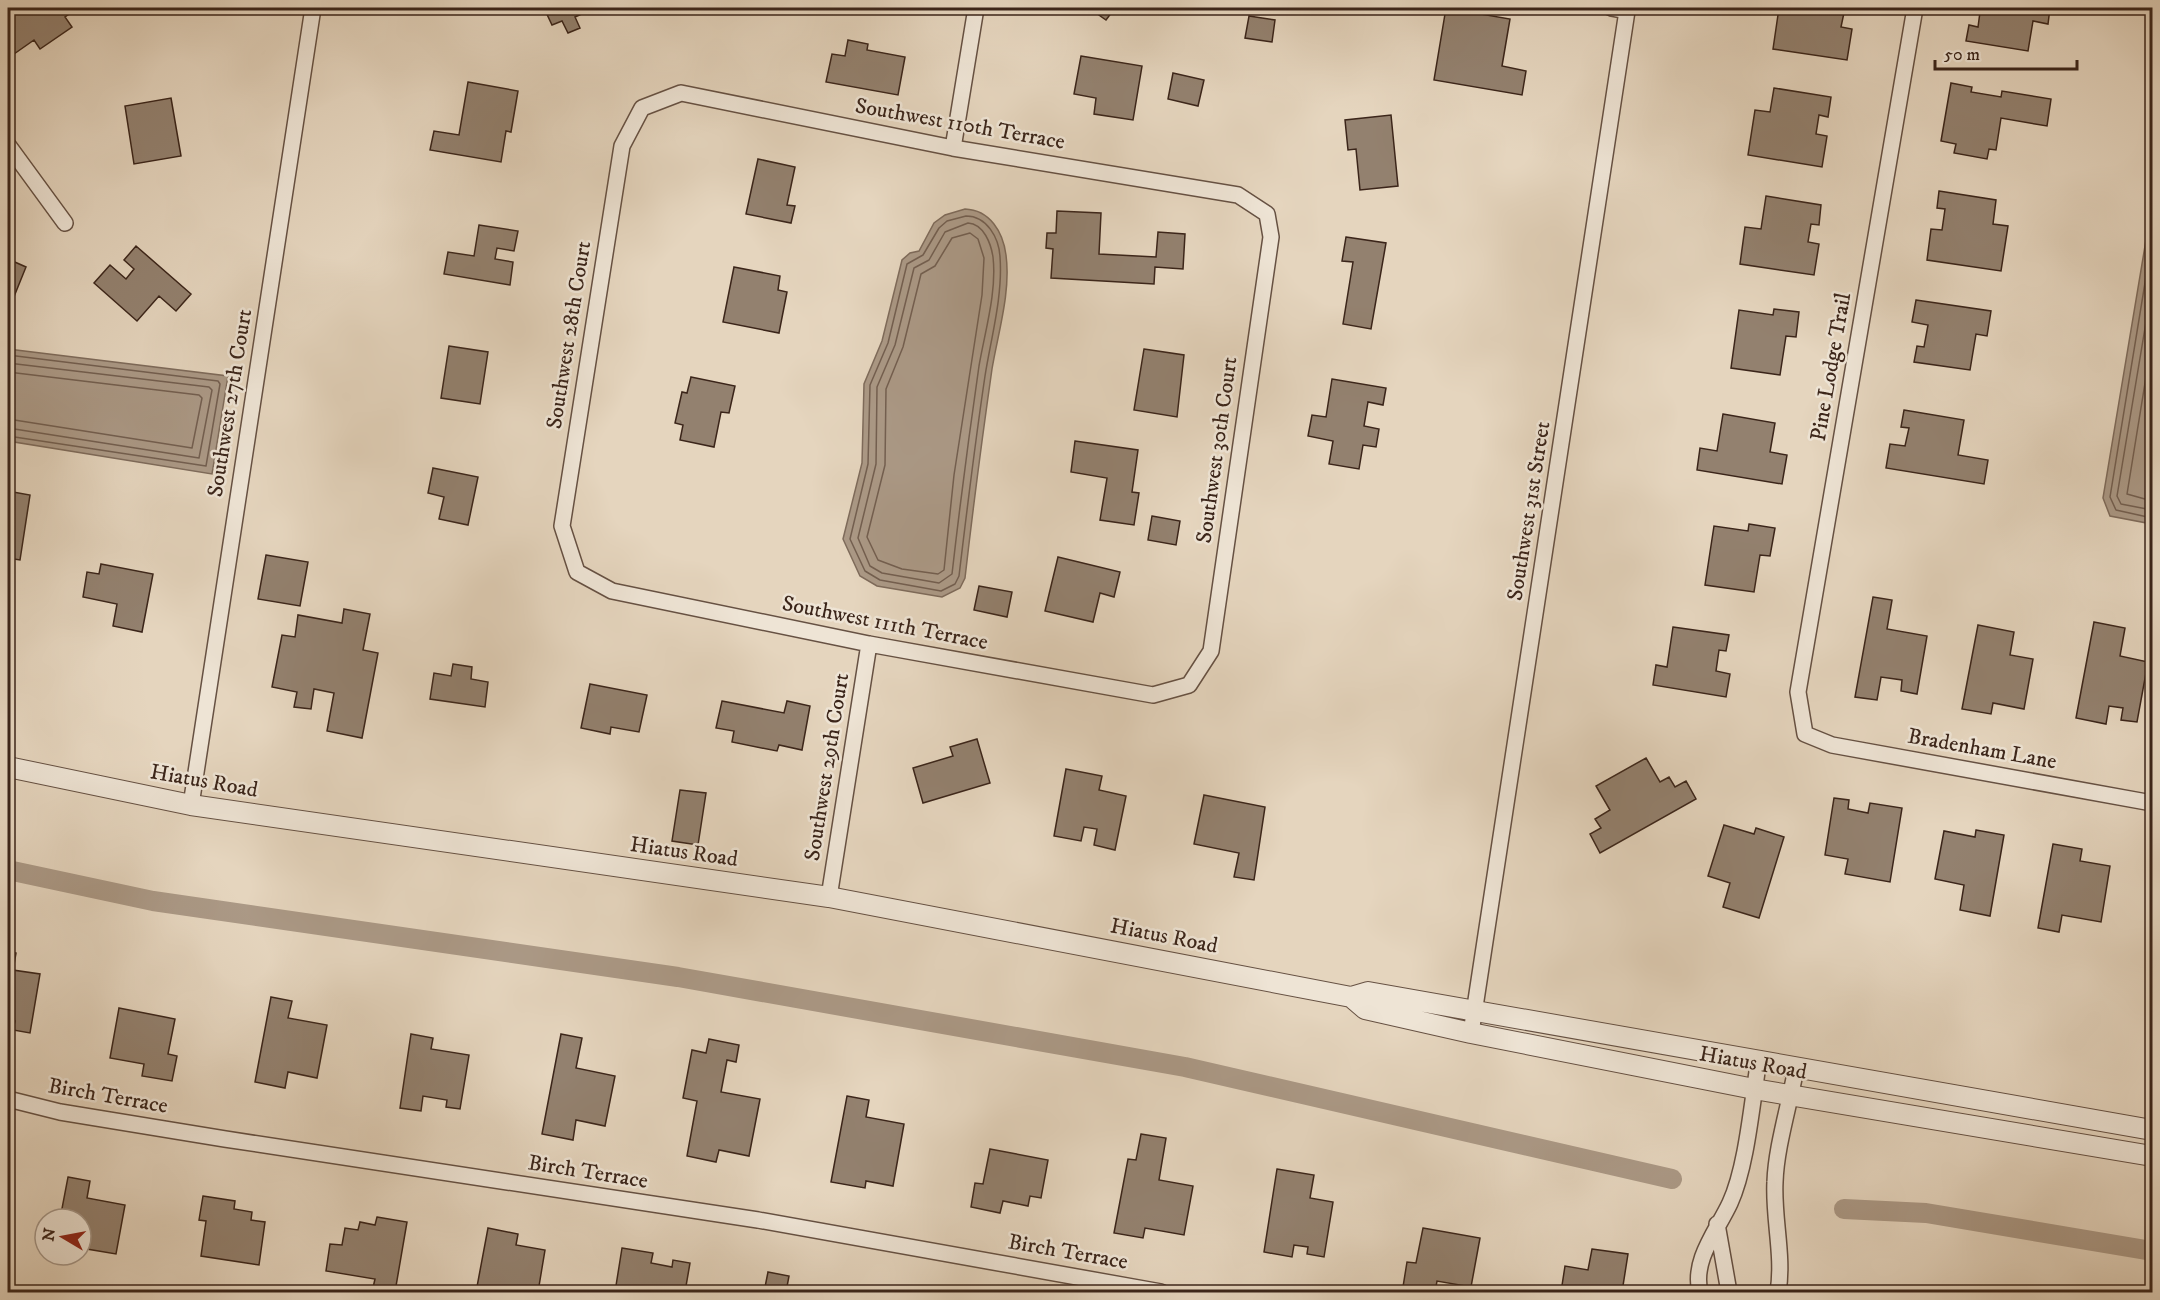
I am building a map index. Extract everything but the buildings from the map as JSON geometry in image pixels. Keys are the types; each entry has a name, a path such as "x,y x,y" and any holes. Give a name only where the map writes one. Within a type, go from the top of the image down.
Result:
{"street":[{"name":"Southwest 27th Court","path":"191,805 313,8"},
{"path":"953,148 976,8"},
{"name":"Southwest 31st Street","path":"1471,1033 1627,11 1611,8"},
{"name":"Pine Lodge Trail","path":"1804,734 1798,692 1915,8"},
{"name":"Southwest 110th Terrace","path":"642,108 681,93 953,148 1238,195 1267,214"},
{"name":"Southwest 28th Court","path":"577,572 562,526 622,146 642,108"},
{"path":"8,145 65,223"},
{"name":"Southwest 30th Court","path":"1189,685 1211,651 1270,237 1267,214"},
{"name":"Southwest 111th Terrace","path":"577,572 612,591 869,644 1153,695 1189,685"},
{"name":"Southwest 29th Court","path":"829,897 869,644"},
{"name":"Bradenham Lane","path":"1804,734 1832,745 2152,802"},
{"name":"Hiatus Road","path":"8,767 191,805 829,897 1352,997 1368,992 2152,1130"},
{"name":"Hiatus Road","path":"1352,997 1365,1009 1471,1033 1754,1089 2152,1156"},
{"path":"1700,1293 1697,1282 1704,1254 1717,1224 1730,1204 1740,1172 1759,1059"},
{"path":"1778,1293 1780,1280 1774,1216 1775,1178 1796,1068"},
{"name":"Birch Terrace","path":"8,1099 60,1112 225,1139 758,1220 1161,1293"},
{"path":"1717,1224 1729,1293"}],"water":[{"path":"2152,204 2152,524 2110,516 2103,498"},
{"path":"965,209 982,213 994,224 1002,238 1006,255 1007,283 992,369 965,578 960,588 942,597 877,586 860,576 843,539 862,463 864,384 882,341 902,260 910,253 919,251 934,223 945,215"},
{"path":"8,349 228,376 212,474 8,441"}],"waterway":[{"path":"8,870 153,901 678,977 1185,1067 1672,1179"},
{"path":"1844,1209 1926,1213 2152,1251"}]}
